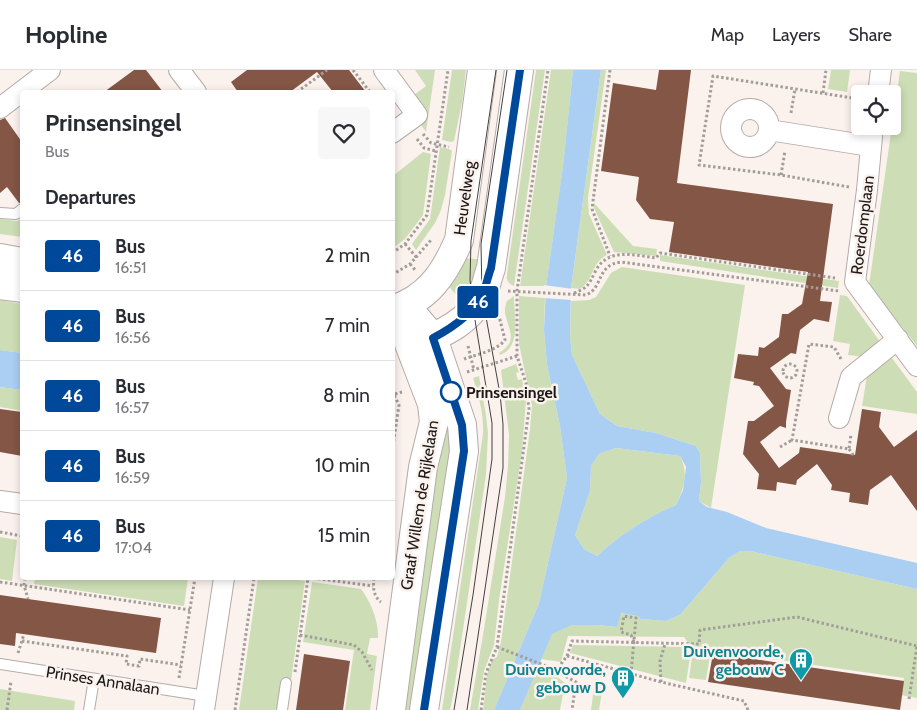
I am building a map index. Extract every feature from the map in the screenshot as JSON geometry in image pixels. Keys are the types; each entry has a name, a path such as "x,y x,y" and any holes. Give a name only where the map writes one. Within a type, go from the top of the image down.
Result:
{"street":[{"path":"24,90 50,70"},
{"path":"179,70 194,90"},
{"path":"384,70 417,115 395,131"},
{"name":"Heuvelweg","path":"399,308 437,281 450,262 458,240 482,70"},
{"path":"412,341 446,331 461,321 476,306 484,289 491,268 520,70"},
{"path":"879,85 881,70"},
{"path":"0,108 20,93"},
{"path":"768,130 872,136"},
{"name":"Roerdomplaan","path":"872,136 855,282 917,366"},
{"path":"0,258 20,262"},
{"path":"0,285 20,288"},
{"name":"Graaf Willem de Rijkelaan","path":"391,710 423,467 434,422 428,391 399,308"},
{"path":"839,418 851,377 898,339"},
{"name":"Graaf Willem de Rijkelaan","path":"412,341 462,425 464,451 424,710"},
{"path":"0,501 20,504"},
{"path":"205,703 224,580"}],"lane":[{"path":"0,213 16,214 20,211"},
{"name":"Prinses Annalaan","path":"0,664 177,692 205,703"},
{"path":"90,710 94,679"},
{"path":"282,710 290,681"}],"path":[{"path":"300,90 327,70"},
{"path":"353,70 368,90"},
{"path":"395,251 405,244 427,215 448,70"},
{"path":"481,710 486,673 497,647 529,409 526,383 517,356 516,291 548,70"},
{"path":"610,70 592,208 610,256"},
{"path":"823,94 826,70"},
{"path":"417,115 418,128 431,143 457,148"},
{"path":"573,294 589,286 598,265 603,260 610,256 626,254 656,258 660,253 855,282"},
{"path":"501,291 586,295 592,292 605,269 613,263 621,262 838,291 855,282"},
{"path":"395,273 410,264"},
{"path":"498,314 505,340 501,344"},
{"path":"792,440 809,344 834,347 851,377"},
{"path":"792,365 796,369 796,373 794,377 789,378 785,376 783,370 786,366 792,365"},
{"path":"796,373 804,374"},
{"path":"395,397 399,404 395,431"},
{"path":"839,418 853,425 849,449 854,456"},
{"path":"780,447 792,440 849,449"},
{"path":"0,532 20,536"},
{"path":"24,580 28,598"},
{"path":"177,692 195,580"},
{"path":"235,710 254,580"},
{"path":"290,681 300,635 308,580"},
{"path":"328,580 373,586"},
{"path":"374,580 373,586 377,598 388,607"},
{"path":"0,582 190,610"},
{"path":"631,674 634,642 636,618 624,616 621,632 631,634 634,642"},
{"path":"556,672 567,656 572,641 699,644 700,630 797,617 917,646 909,699"},
{"path":"300,635 354,645 362,652 374,673"},
{"path":"22,642 127,656 126,664 139,666 140,659 181,665"},
{"path":"661,682 660,661 665,644"},
{"path":"497,647 546,666 576,682 572,710"},
{"path":"567,656 661,682 744,701 748,710"},
{"path":"7,710 13,666"}],"green space":[{"path":"415,70 435,70 426,132 421,125 427,114 414,95 426,86"},
{"path":"452,70 466,70 462,103 454,141 451,142 442,140"},
{"path":"536,70 545,70 514,286 508,282 507,274"},
{"path":"551,70 573,70 563,167 546,286 520,286"},
{"path":"601,70 606,70 588,198 589,214 607,255 598,262 585,285 580,289 571,288"},
{"path":"831,70 850,70 847,92 828,89"},
{"path":"900,71 917,73 917,346 869,285 891,135 901,135 901,85 898,85"},
{"path":"440,147 452,151 445,195 435,223 416,250 412,244 430,219"},
{"path":"423,152 431,154 423,215 405,239 395,246 395,174"},
{"path":"594,203 633,246 657,249 656,256 614,252 594,208"},
{"path":"0,219 20,220 20,237 0,234"},
{"path":"660,255 839,281 838,288 660,261"},
{"path":"465,258 486,260 461,308 456,295 446,283"},
{"path":"622,267 745,285 711,508 699,501 701,482 700,453 696,446 656,433 617,426 600,414 572,355 570,337 571,301 589,300 596,297 611,273"},
{"path":"840,295 847,296 881,343 864,357 848,355 850,344 833,341"},
{"path":"514,296 514,338 507,351 500,355 499,353 508,345 511,337 505,309 507,301"},
{"path":"519,296 545,298 544,330 547,365 560,426 567,478 539,603 494,710 483,710 487,675 492,660 497,657 501,642 530,429 532,405 519,344"},
{"path":"0,300 20,304 20,353 0,350"},
{"path":"892,358 917,392 917,414 862,406 867,376"},
{"path":"516,364 519,372 516,373 518,380 522,379 526,400 522,452 499,600 494,645 484,671 478,710 470,710 505,497 508,466 509,435 501,370"},
{"path":"479,376 488,433 486,475 454,690 450,710 442,710 483,434 482,413 473,378"},
{"path":"0,387 20,390 20,411 0,407"},
{"path":"441,416 455,431 418,710 398,710"},
{"path":"616,448 680,456 685,475 684,481 676,505 634,527 597,556 584,549 575,535 590,491 591,466 599,454"},
{"path":"0,537 17,540 12,581 0,579"},
{"path":"740,551 750,551 917,589 917,698 901,695 904,678 711,650 706,680 689,678 693,650 684,637 568,636 561,662 541,659 551,634 572,625 616,627 620,613 637,616 641,619 666,621 680,615 729,558"},
{"path":"35,580 188,580 184,606 34,584"},
{"path":"258,580 305,581 291,681 281,680 277,708 275,710 239,710"},
{"path":"312,582 361,589 371,606 376,619 378,638 370,638 367,654 377,656 370,710 345,710 354,650 303,642"},
{"path":"573,645 687,647 691,651 686,683 570,653"},
{"path":"537,668 556,676 565,683 560,710 520,710"},
{"path":"595,679 604,681 599,710 591,710"},
{"path":"0,689 75,701 74,710 0,710"}],"water":[{"path":"573,70 601,70 571,288 570,337 572,355 600,414 617,426 656,433 696,446 700,453 701,482 699,501 707,507 727,512 766,528 917,563 917,589 750,551 740,551 729,558 680,615 666,621 641,619 637,616 621,613 617,627 572,625 552,634 520,710 494,710 539,603 567,478 560,426 547,365 544,330 546,286 563,166","holes":["616,448 680,456 686,467 683,490 676,505 634,527 597,556 584,549 575,535 590,491 591,466 599,454"]},
{"path":"0,350 20,353 20,390 0,387"}],"pier":[{"path":"544,285 573,289 572,300 543,298"}],"building":[{"path":"134,70 146,70 161,90 107,90"},
{"path":"247,70 349,70 364,90 331,90 317,72 293,90 237,90 231,82"},
{"path":"659,70 691,70 677,183 833,204 820,301 832,302 829,322 814,319 800,330 796,354 791,353 770,368 786,389 791,390 786,428 780,426 760,442 779,468 799,453 800,447 855,455 862,409 881,412 879,427 894,447 917,430 917,511 891,475 870,490 868,505 849,502 850,493 831,490 832,485 817,464 797,480 796,485 777,482 776,491 757,489 759,474 743,454 748,421 754,421 774,406 759,386 753,385 754,382 734,378 738,354 758,356 759,347 764,348 779,337 782,314 788,314 802,304 808,272 669,252 674,222 650,219 636,200 639,177 601,171 613,83 656,90"},
{"path":"5,118 20,139 19,203 7,187 0,193 0,120"},
{"path":"0,409 20,412 20,456 0,452"},
{"path":"0,595 161,618 156,653 16,633 15,646 0,644"},
{"name":"Duivenvoorde, gebouw C","path":"713,653 904,681 900,710 708,682"},
{"path":"304,654 350,661 343,710 296,710"}],"tram line":[{"path":"454,710 473,595 492,459 492,423 470,280 471,241 496,70"},
{"path":"467,710 503,468 503,424 500,394 482,295 481,244 507,70"}],"bus line":[{"name":"46","path":"424,710 464,451 462,425 433,338 461,321 476,306 482,295 491,268 520,70"}],"place":[{"name":"Prinsensingel","path":"451,392"},
{"name":"Duivenvoorde, gebouw C","path":"801,681"},
{"name":"Duivenvoorde, gebouw D","path":"623,699"}]}
